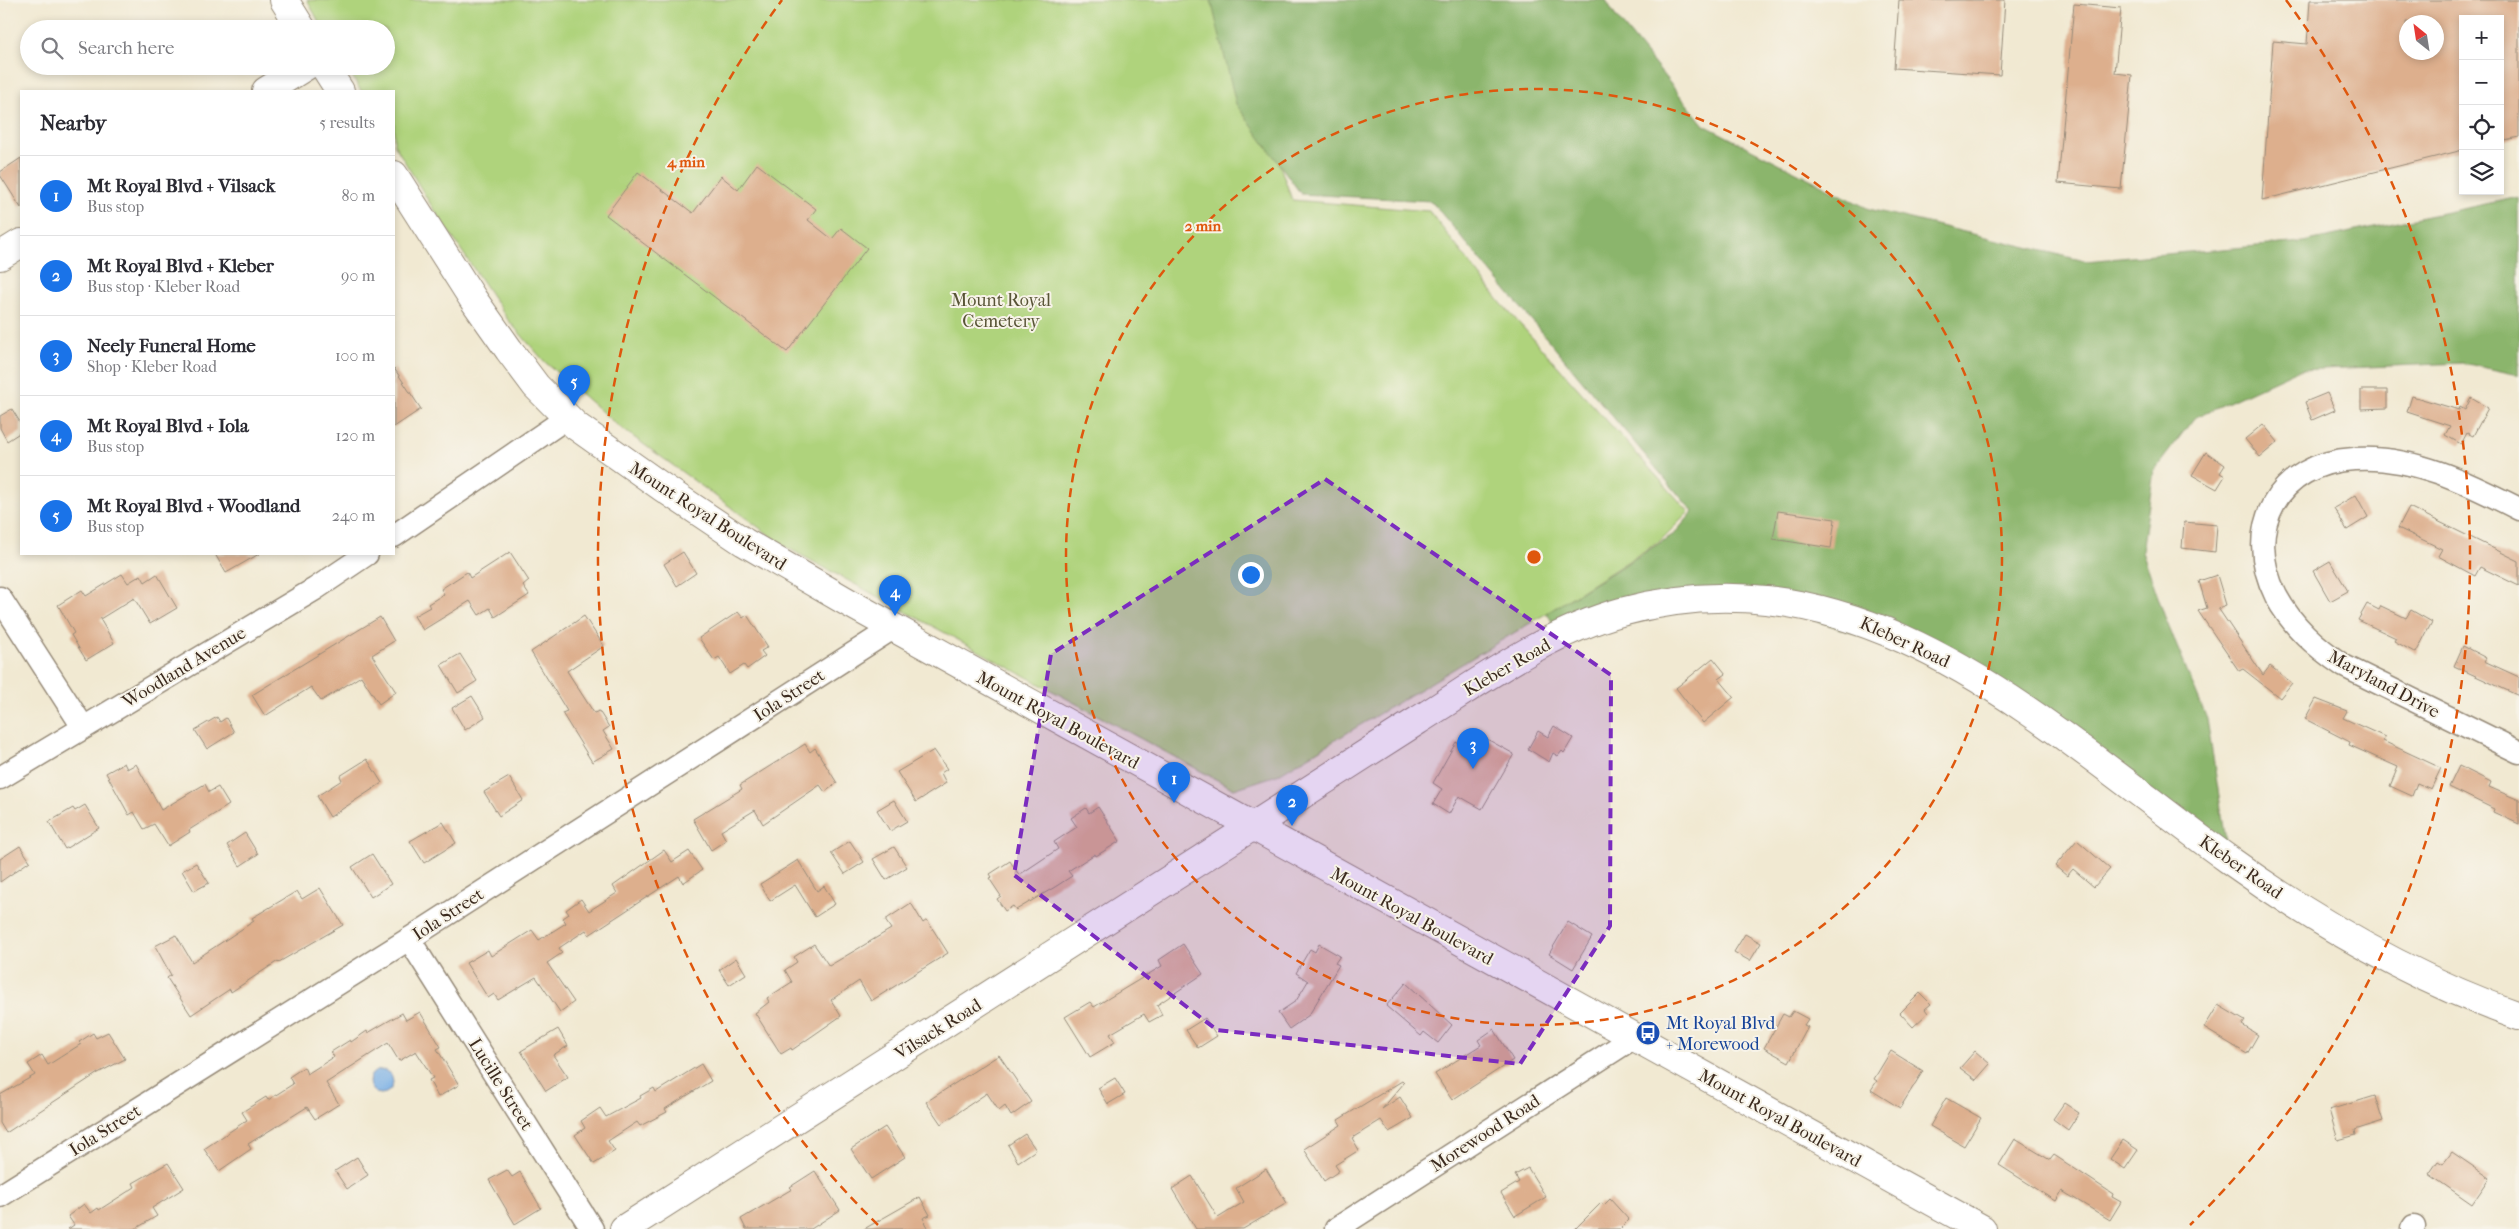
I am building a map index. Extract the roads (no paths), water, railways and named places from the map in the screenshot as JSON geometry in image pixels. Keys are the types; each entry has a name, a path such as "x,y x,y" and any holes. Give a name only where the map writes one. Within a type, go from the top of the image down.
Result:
{"street":[{"path":"284,0 296,20"},
{"path":"268,90 292,75"},
{"path":"330,75 339,90"},
{"name":"Mount Royal Boulevard","path":"395,177 493,328 536,386 568,417 626,462 744,542 893,628 1252,828 1982,1229"},
{"path":"0,256 20,244"},
{"path":"395,535 568,417"},
{"name":"Maryland Drive","path":"2519,509 2466,483 2436,471 2408,464 2354,458 2329,463 2309,470 2291,481 2272,503 2262,544 2269,578 2276,596 2303,634 2320,650 2344,666 2519,752"},
{"name":"Woodland Avenue","path":"0,778 316,589 366,555"},
{"path":"0,598 83,727"},
{"name":"Kleber Road","path":"1252,828 1496,672 1531,651 1584,625 1620,612 1681,600 1715,598 1782,601 1844,615 1912,641 1939,656 2001,693 2064,737 2229,860 2342,934 2415,973 2488,1006 2519,1016"},
{"name":"Iola Street","path":"0,1196 409,939 893,628"},
{"name":"Vilsack Road","path":"624,1229 1252,828"},
{"name":"Lucille Street","path":"409,939 592,1229"},
{"name":"Morewood Road","path":"1336,1229 1633,1038"}],"water":[{"path":"381,1070 386,1071 392,1077 392,1087 386,1093 381,1094 376,1093 370,1087 369,1082 370,1077 376,1071"}],"place":[{"name":"Mt Royal Blvd + Woodland","path":"574,406"},
{"name":"Mt Royal Blvd + Iola","path":"895,616"},
{"name":"Neely Funeral Home","path":"1473,769"},
{"name":"Mt Royal Blvd + Vilsack","path":"1174,803"},
{"name":"Mt Royal Blvd + Kleber","path":"1292,826"},
{"name":"Mt Royal Blvd + Morewood","path":"1648,1033"}],"park label":[{"name":"Mount Royal Cemetery","path":"1001,310"}]}
